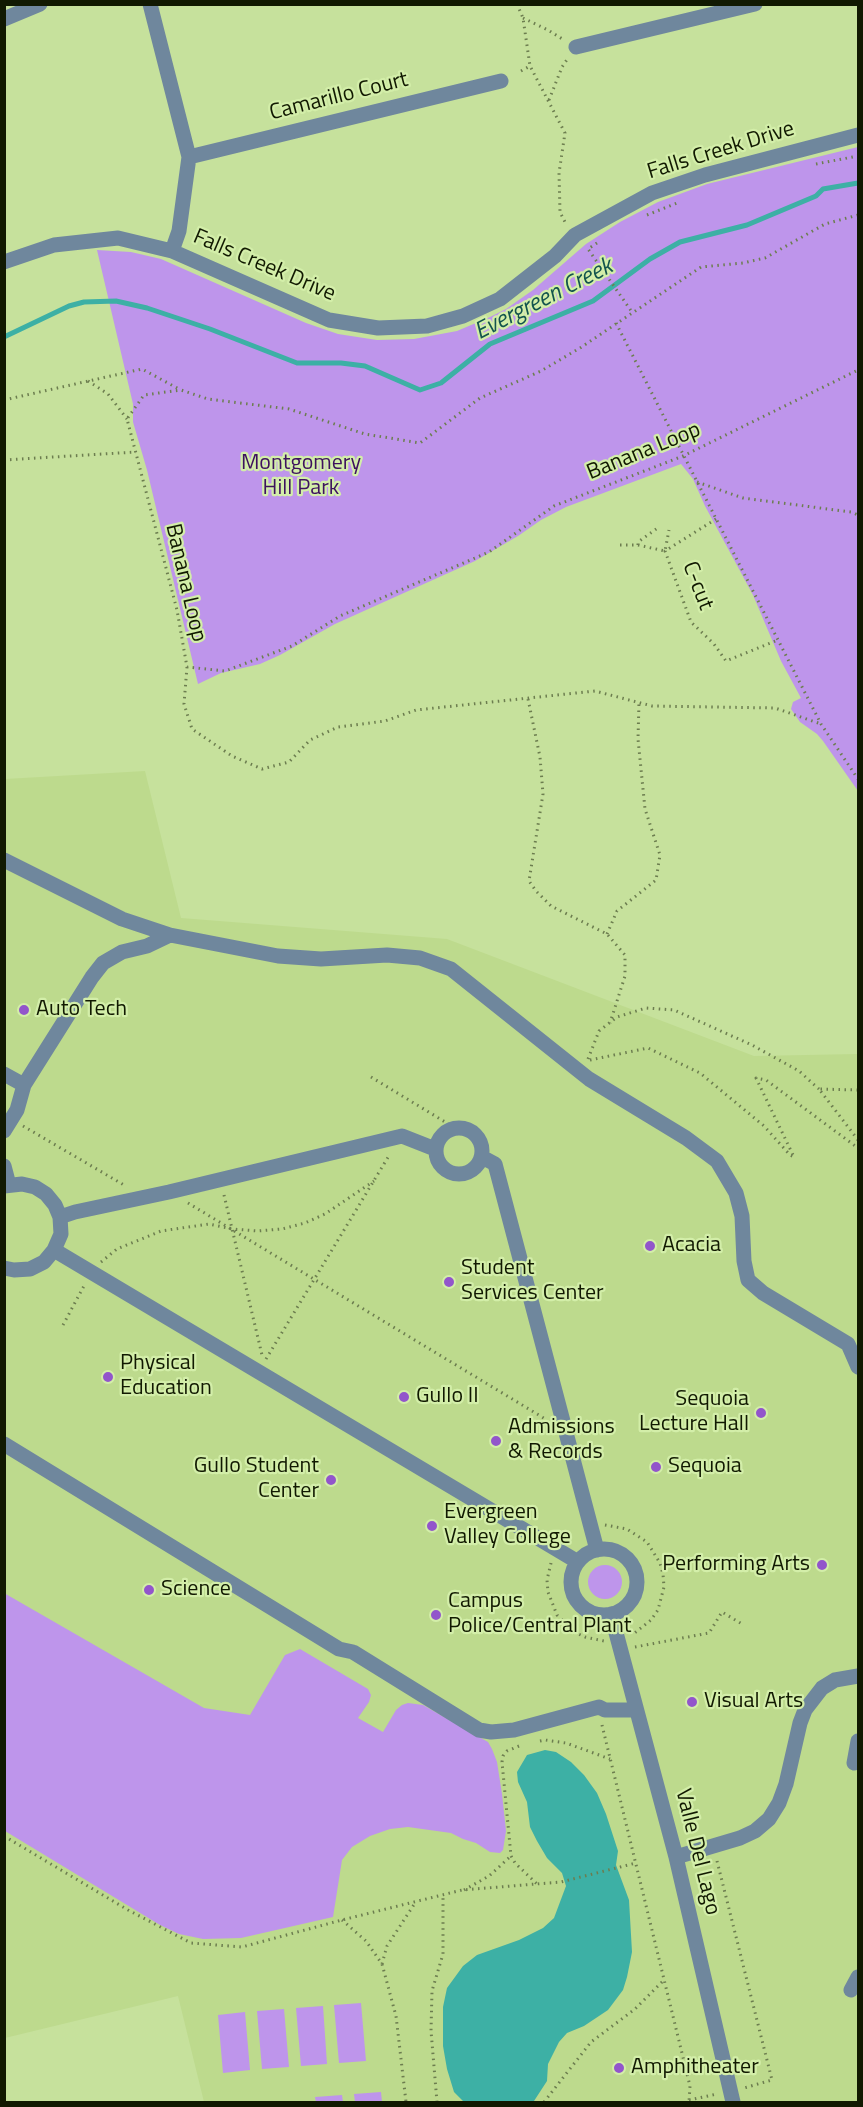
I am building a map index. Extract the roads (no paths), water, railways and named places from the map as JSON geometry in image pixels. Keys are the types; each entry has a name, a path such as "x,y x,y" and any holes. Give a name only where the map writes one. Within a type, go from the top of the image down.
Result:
{"street":[{"path":"4,19 40,4"},
{"path":"150,4 189,158 179,231 172,251"},
{"path":"576,47 755,4"},
{"name":"Camarillo Court","path":"189,158 501,81"},
{"name":"Falls Creek Drive","path":"4,262 54,245 118,238 172,251 329,320 378,328 427,326 463,315 500,299 555,256 575,235 652,193 705,174 858,135"},
{"path":"4,860 122,919 170,935 278,957 321,959 387,955 420,958 451,969 589,1079 686,1138 717,1161 736,1193 742,1216 744,1261 748,1280 764,1293 848,1344 858,1367"},
{"path":"8,1125 17,1110 24,1085 103,963 122,952 147,946 170,935"},
{"path":"4,1074 24,1085"},
{"path":"455,1128 470,1130 480,1142 482,1157 473,1170 459,1175 444,1170 439,1164 435,1149 441,1136 447,1130 455,1128"},
{"path":"60,1217 402,1136 435,1149"},
{"path":"482,1157 495,1164 597,1550"},
{"path":"4,1166 7,1185 28,1186 46,1194 55,1205 60,1217 60,1234 54,1250 44,1262 30,1269 4,1268"},
{"path":"54,1250 578,1562"},
{"path":"4,1444 339,1649 352,1652 479,1730 490,1732 514,1730 599,1707 605,1710 636,1710"},
{"path":"607,1549 626,1557 633,1565 637,1575 634,1596 621,1611 599,1615 588,1611 574,1594 571,1583 578,1562 586,1554 597,1550 607,1549"},
{"name":"Valle Del Lago","path":"611,1614 676,1857 736,2096"},
{"path":"676,1857 740,1838 755,1831 769,1819 779,1803 786,1784 805,1710 822,1688 835,1680 858,1676"},
{"path":"854,1763 858,1741"}],"water":[{"path":"545,1750 556,1752 584,1775 597,1793 606,1814 618,1851 616,1865 629,1900 632,1952 627,1977 623,1990 608,2010 584,2026 567,2033 559,2042 548,2064 547,2081 534,2101 464,2102 454,2092 443,2046 443,2007 447,1988 463,1966 477,1955 519,1940 543,1928 554,1918 566,1886 562,1873 547,1858 530,1827 527,1802 518,1782 517,1772 527,1755"}],"waterway":[{"name":"Evergreen Creek","path":"4,337 69,306 84,302 116,301 147,308 210,329 297,363 341,363 365,366 420,390 441,383 490,344 593,301 650,259 680,242 747,225 816,196 823,189 858,183"}],"place":[{"name":"Auto Tech","path":"24,1010"},
{"name":"Acacia","path":"650,1246"},
{"name":"Student Services Center","path":"449,1282"},
{"name":"Physical Education","path":"108,1377"},
{"name":"Gullo II","path":"404,1397"},
{"name":"Sequoia Lecture Hall","path":"761,1413"},
{"name":"Admissions & Records","path":"496,1441"},
{"name":"Sequoia","path":"656,1467"},
{"name":"Gullo Student Center","path":"331,1480"},
{"name":"Evergreen Valley College","path":"432,1526"},
{"name":"Performing Arts","path":"822,1565"},
{"name":"Science","path":"149,1590"},
{"name":"Campus Police/Central Plant","path":"436,1615"},
{"name":"Visual Arts","path":"692,1702"},
{"name":"Amphitheater","path":"619,2068"}],"park label":[{"name":"Montgomery Hill Park","path":"301,476"}]}
